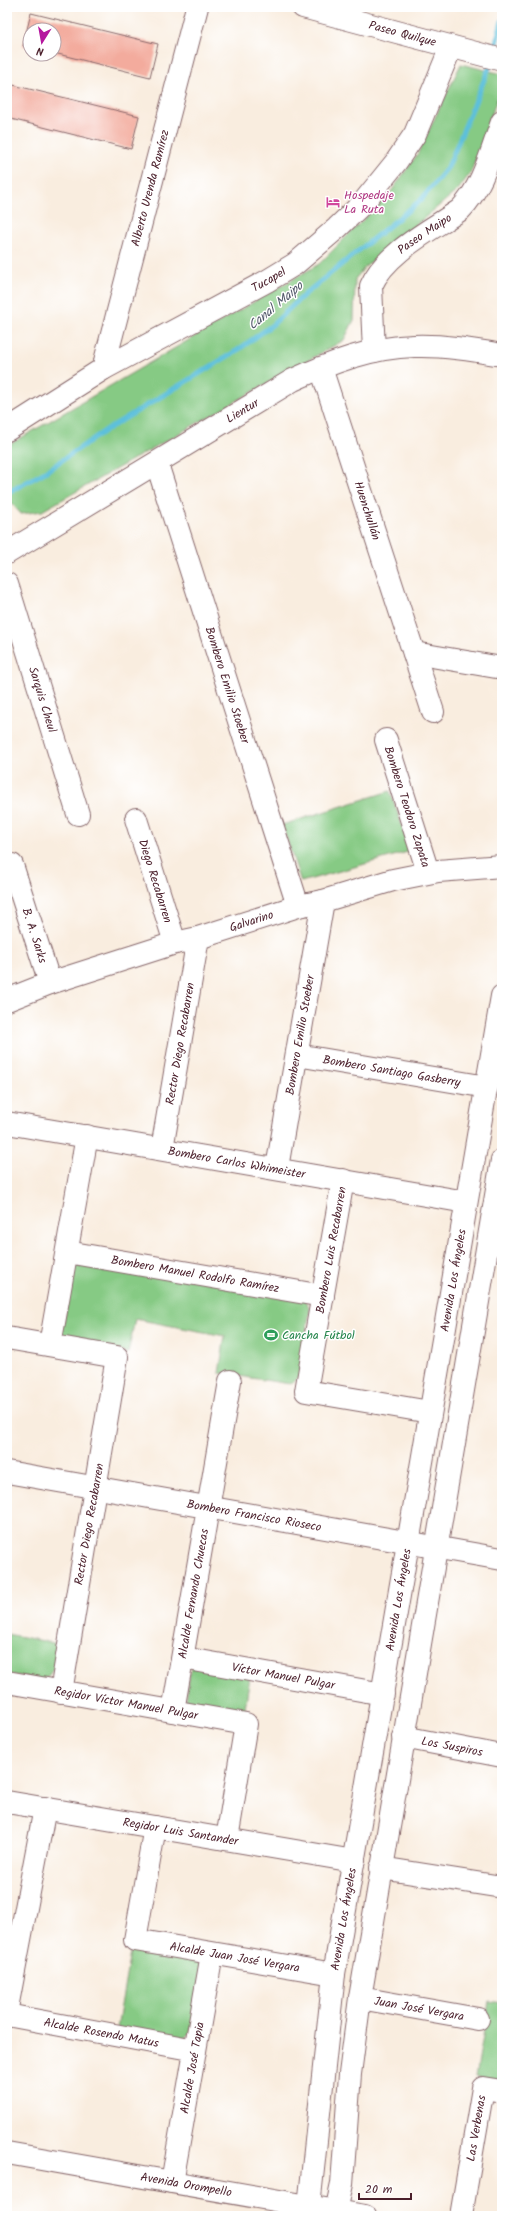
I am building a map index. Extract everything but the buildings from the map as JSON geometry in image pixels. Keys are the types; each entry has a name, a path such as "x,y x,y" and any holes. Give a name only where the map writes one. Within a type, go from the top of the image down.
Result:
{"street":[{"name":"Alberto Urenda Ramírez","path":"103,369 197,7"},
{"name":"Paseo Quilque","path":"304,7 502,60"},
{"name":"Tucapel","path":"7,430 103,369 267,281 295,264 337,228 367,198 396,162 415,134 451,47"},
{"name":"Paseo Maipo","path":"374,351 371,286 374,278 381,267 393,257 468,202 476,190 502,122"},
{"name":"Lientur","path":"9,547 157,464 293,380 320,368 374,351 395,347 433,346 502,355"},
{"name":"Huenchullán","path":"320,368 432,712"},
{"name":"Bombero Emilio Stoeber","path":"157,464 298,906"},
{"name":"Sarquis Cheul","path":"7,584 78,814"},
{"path":"414,653 502,668"},
{"name":"Bombero Teodoro Zapata","path":"386,740 428,872"},
{"name":"Diego Recabarren","path":"136,819 175,943"},
{"name":"B. A. Sarks","path":"12,865 50,983"},
{"name":"Galvarino","path":"7,1000 50,983 175,943 198,938 298,906 323,901 393,880 428,872 502,866"},
{"name":"Bombero Emilio Stoeber","path":"276,1168 323,901"},
{"name":"Rector Diego Recabarren","path":"162,1149 198,938"},
{"name":"Avenida Los Ángeles","path":"309,2206 334,1974 502,996"},
{"name":"Bombero Santiago Gasberry","path":"297,1055 487,1087"},
{"name":"Bombero Carlos Whimeister","path":"7,1123 276,1168 466,1202"},
{"path":"7,1338 50,1345 87,1136"},
{"path":"336,2213 342,2184 350,2074 380,1868 498,1206 502,1160"},
{"name":"Bombero Luis Recabarren","path":"343,1180 306,1391 430,1412"},
{"name":"Bombero Manuel Rodolfo Ramírez","path":"67,1252 323,1296"},
{"name":"Rector Diego Recabarren","path":"50,1345 117,1356 61,1692"},
{"name":"Alcalde Fernando Chuecas","path":"173,1711 230,1381"},
{"name":"Bombero Francisco Rioseco","path":"7,1472 502,1559"},
{"name":"Víctor Manuel Pulgar","path":"183,1658 383,1694"},
{"name":"Regidor Víctor Manuel Pulgar","path":"7,1682 246,1724 227,1839"},
{"name":"Los Suspiros","path":"403,1737 502,1756"},
{"name":"Regidor Luis Santander","path":"7,1802 354,1861"},
{"path":"7,2008 15,1919 46,1808"},
{"name":"Alcalde Juan José Vergara","path":"155,1827 136,1940 334,1974"},
{"path":"380,1868 502,1887"},
{"name":"Alcalde José Tapia","path":"172,2182 212,1954"},
{"name":"Juan José Vergara","path":"360,1998 478,2019"},
{"name":"Alcalde Rosendo Matus","path":"7,2015 195,2050"},
{"name":"Las Verbenas","path":"462,2216 492,2089"},
{"name":"Avenida Orompello","path":"7,2153 309,2206 336,2213 365,2216"}],"green space":[{"path":"461,64 502,74 502,85 471,172 458,190 365,267 355,279 354,320 344,340 42,511 21,514 7,498 7,446 319,264 390,193 417,155"},
{"path":"390,791 411,851 301,882 282,825"},
{"path":"80,1260 304,1298 310,1310 299,1377 290,1384 219,1373 225,1336 135,1319 128,1353 70,1343 62,1332 73,1269"},
{"path":"7,1634 54,1643 58,1649 54,1667 47,1677 43,1680 7,1674"},
{"path":"191,1667 250,1677 244,1714 185,1705"},
{"path":"7,1922 14,1931 7,1973"},
{"path":"131,1947 196,1961 202,1969 190,2033 180,2041 117,2029"},
{"path":"489,2001 502,2003 502,2082 476,2077"}],"waterway":[{"path":"496,43 502,21"},
{"name":"Canal Maipo","path":"7,493 45,472 106,430 238,350 272,325 305,294 421,200 448,167 489,68"}],"place":[{"name":"Hospedaje La Ruta","path":"333,202"},
{"name":"Cancha Fútbol","path":"271,1335"}]}
